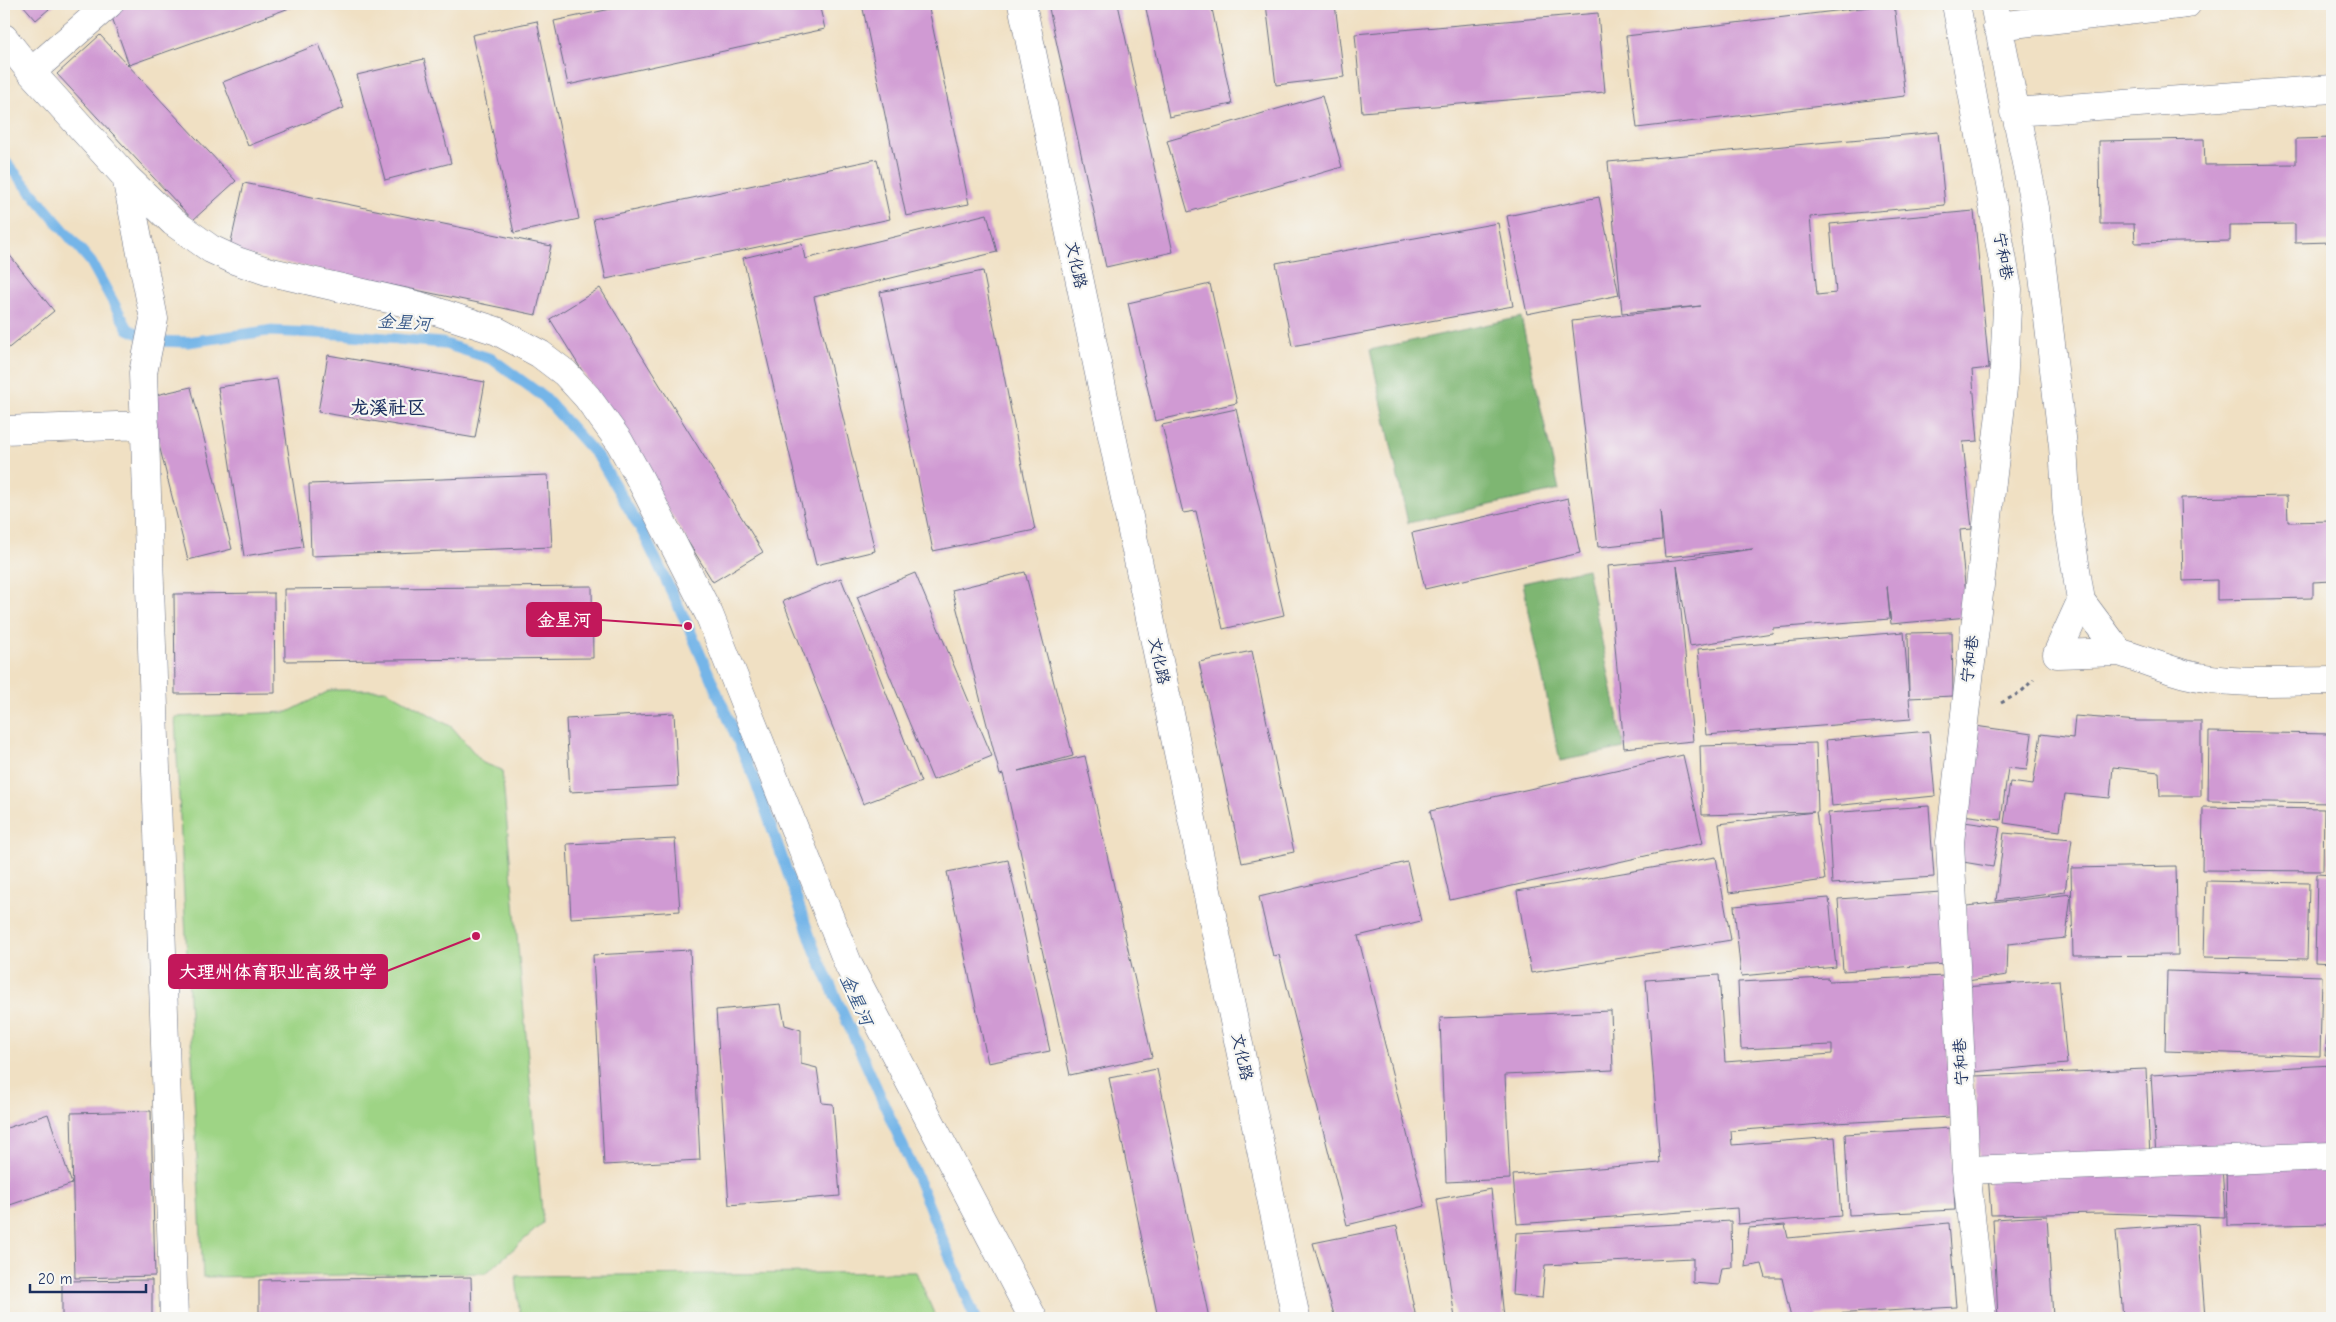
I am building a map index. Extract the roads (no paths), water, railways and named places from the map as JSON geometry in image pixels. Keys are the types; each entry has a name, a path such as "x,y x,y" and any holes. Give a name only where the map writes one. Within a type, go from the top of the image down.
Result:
{"street":[{"path":"31,72 109,4"},
{"name":"文化路","path":"1022,4 1296,1318"},
{"name":"宁和巷","path":"1956,4 2008,288 2003,388 1950,842 1966,1170 1982,1318"},
{"path":"2119,652 2082,601 2067,513 2063,446 2035,208 2014,112 1996,15 2188,4"},
{"path":"4,38 31,72 126,177 173,222 198,241 224,255 267,271 420,306 497,331 540,354 565,373 587,397 619,441 709,614 849,966 1033,1318"},
{"path":"2014,112 2332,89"},
{"path":"126,177 154,319 143,372 174,1318"},
{"path":"4,430 145,425"},
{"path":"2082,601 2057,654 2119,652 2186,674 2246,682 2332,680"},
{"path":"1966,1170 2332,1156"}],"waterway":[{"name":"金星河","path":"4,160 91,262 128,329 154,341 188,342 267,331 341,334 442,343 492,359 544,397 599,458 643,533 688,626 755,780 815,951 916,1175 975,1318"}],"place":[{"name":"金星河","path":"688,626"},
{"name":"大理州体育职业高级中学","path":"476,936"}],"district":[{"name":"龙溪社区","path":"388,408"}]}
